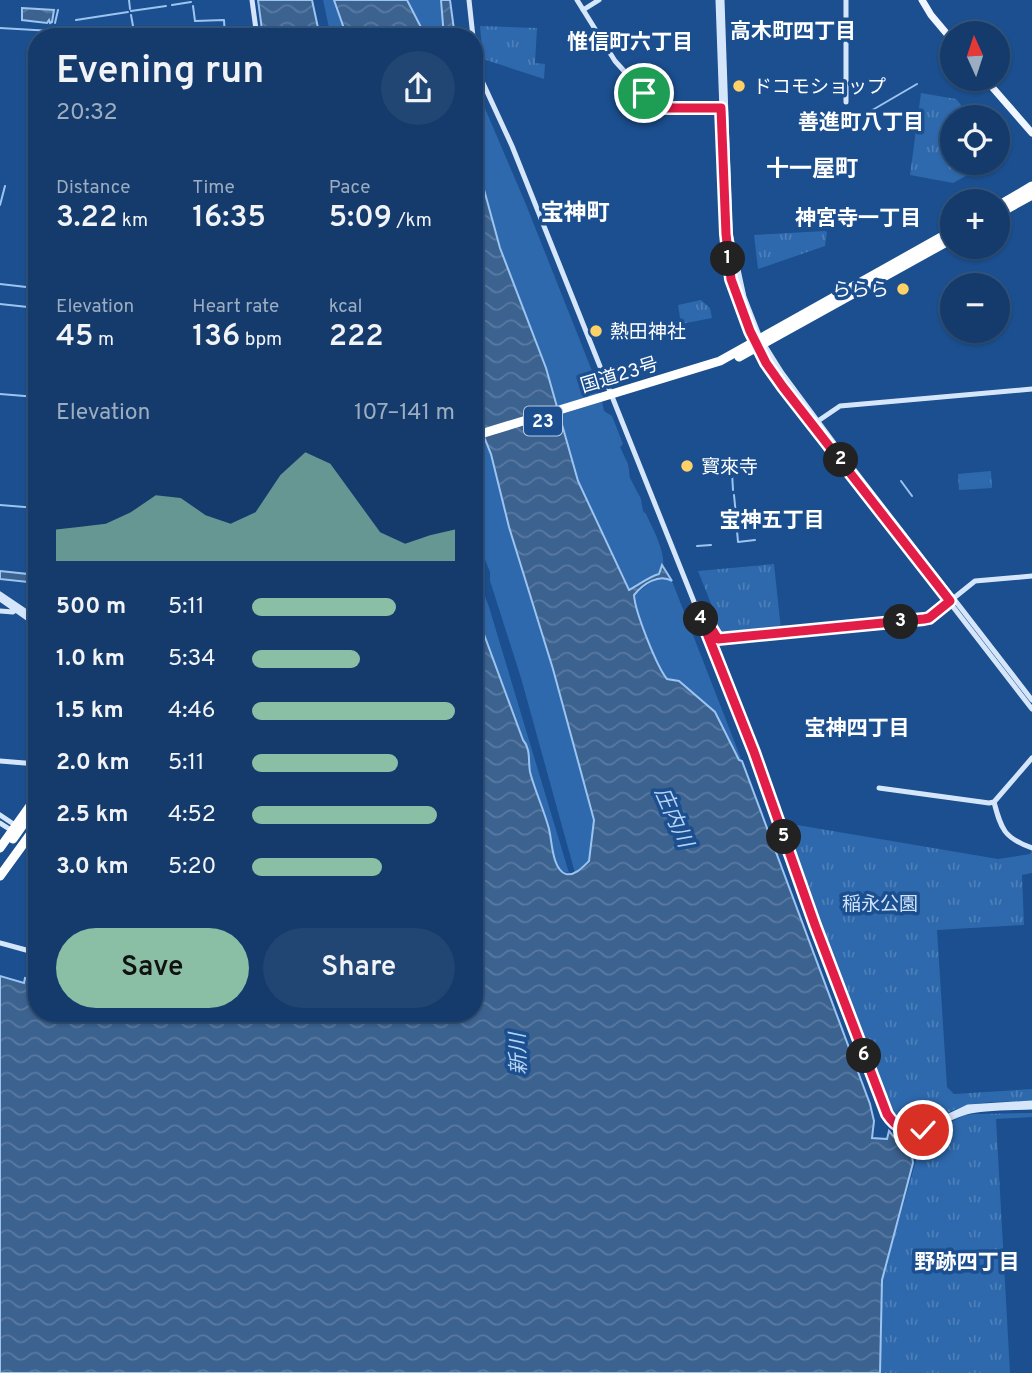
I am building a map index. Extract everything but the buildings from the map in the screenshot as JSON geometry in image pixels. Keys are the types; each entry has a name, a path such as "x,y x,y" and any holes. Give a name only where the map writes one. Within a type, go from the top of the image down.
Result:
{"highway":[{"path":"1010,199 1032,186"},
{"path":"1010,207 1032,195"},
{"name":"国道23号","path":"759,343 940,238"},
{"name":"国道23号","path":"483,439 694,372 720,361 759,343 940,245"},
{"name":"国道23号","path":"483,433 613,397"},
{"path":"0,876 28,818"},
{"path":"0,848 21,836"},
{"path":"0,858 21,836"},
{"path":"0,867 21,836"}],"main road":[{"path":"922,0 940,26"},
{"path":"995,91 1032,133"}],"street":[{"path":"252,0 256,28"},
{"path":"469,0 472,28"},
{"path":"577,0 623,71 644,93 665,108 721,108"},
{"path":"583,10 598,0"},
{"path":"720,0 721,108 729,265 741,310 783,387 1032,700"},
{"path":"720,0 730,233 744,297 759,343 1032,709"},
{"path":"846,0 846,102"},
{"path":"483,83 512,146 754,752 815,925 887,1114 898,1127 911,1130 928,1128 967,1112 1032,1105"},
{"path":"818,421 840,406 1032,389"},
{"path":"697,608 718,639 929,618 975,581 1032,576"},
{"path":"0,596 28,617"},
{"path":"0,611 13,612 17,608"},
{"path":"17,608 28,614"},
{"path":"994,802 1032,758"},
{"path":"0,761 28,763"},
{"path":"879,788 994,802"},
{"path":"994,802 1005,834 1032,848"},
{"path":"0,816 21,836"},
{"path":"0,823 21,836"},
{"path":"0,943 28,951"}],"green space":[{"path":"323,0 334,0 344,28 329,28"},
{"path":"407,0 441,0 443,28 421,28"},
{"path":"480,26 537,28 535,63 545,64 544,79 483,59 483,28"},
{"path":"921,93 956,99 961,105 940,105 940,175 967,175 953,183 910,175"},
{"path":"483,104 600,391 604,411 612,416 623,444 620,447 628,464 630,478 662,552 663,568 660,573 630,590 578,481 546,368 500,248 483,186"},
{"path":"825,231 825,246 758,269 754,235"},
{"path":"701,300 710,308 712,318 681,324 678,305"},
{"path":"483,434 553,669 594,820 589,861 575,873 521,678 490,581 490,572 483,555"},
{"path":"991,471 992,488 959,490 958,474"},
{"path":"774,564 781,630 719,636 714,623 718,621 698,571"},
{"path":"657,578 668,578 672,581 742,761 739,760 715,712 679,681 667,679 652,652 634,595"},
{"path":"483,591 569,873 559,870 551,849 550,831 529,768 529,758 483,632"},
{"name":"稲永公園","path":"797,825 998,859 1030,854 1032,851 1032,873 1022,875 1024,925 937,930 947,1087 954,1094 1032,1089 1032,1101 993,1102 964,1107 941,1118 935,1128 938,1131 949,1130 949,1123 965,1115 1032,1113 1032,1117 996,1119 1010,1373 880,1373 882,1280 924,1132 921,1128 902,1124 888,1109 785,830 797,828"}],"water":[{"path":"258,0 312,0 318,28 262,28"},
{"path":"334,0 407,0 421,28 344,28"},
{"path":"441,0 450,0 454,28 443,28"},
{"path":"22,8 54,10 52,22 22,20"},
{"path":"483,186 500,248 546,368 578,481 629,590 659,574 662,565 672,581 657,579 634,595 652,652 667,679 679,681 715,712 739,760 742,761 870,1104 874,1121 872,1138 887,1139 889,1131 894,1137 906,1140 911,1148 913,1163 882,1280 880,1373 0,1373 0,976 24,983 25,978 28,979 28,1022 483,1022 483,632 527,747 530,772 547,822 558,867 566,874 573,874 589,861 594,820 553,669 509,527 491,454 483,434"},
{"path":"0,571 28,574 28,582 0,579"}],"waterway":[{"path":"129,0 130,9"},
{"path":"172,5 191,2"},
{"path":"131,11 166,6"},
{"path":"193,6 195,21 224,20 224,28"},
{"path":"55,23 58,10"},
{"path":"76,20 128,12"},
{"path":"131,15 133,28"},
{"path":"0,28 28,30"},
{"path":"857,119 917,84"},
{"path":"0,205 5,186"},
{"path":"0,284 28,287"},
{"path":"0,304 28,307"},
{"path":"0,394 28,396"},
{"path":"732,473 733,490"},
{"path":"901,481 912,496"},
{"path":"734,495 736,515"},
{"path":"0,505 28,507"},
{"path":"736,519 738,542 755,540"},
{"path":"697,546 711,545"}],"place":[{"name":"ドコモショップ","path":"739,86"},
{"name":"ららら","path":"903,289"},
{"name":"熱田神社","path":"596,331"},
{"name":"寳來寺","path":"687,466"}],"district":[{"name":"高木町四丁目","path":"793,31"},
{"name":"惟信町六丁目","path":"630,42"},
{"name":"善進町八丁目","path":"861,122"},
{"name":"十一屋町","path":"812,168"},
{"name":"宝神町","path":"575,212"},
{"name":"神宮寺一丁目","path":"858,218"},
{"name":"宝神五丁目","path":"772,520"},
{"name":"宝神四丁目","path":"857,728"},
{"name":"野跡四丁目","path":"967,1262"}],"route":[{"path":"644,93 665,108 721,108 727,251 731,279 750,331 766,363 783,387 950,601 924,619 718,639 697,608 754,752 873,1082 887,1114 894,1123 902,1129 923,1130"}],"water label":[{"name":"庄内川","path":"674,817"},
{"name":"新川","path":"518,1054"}]}
